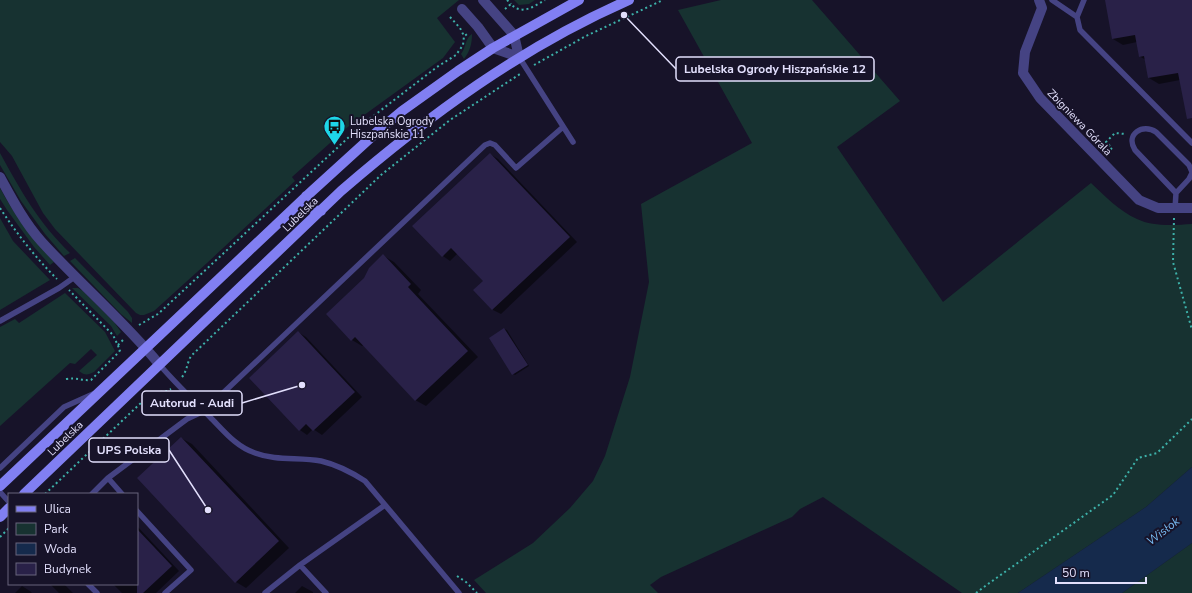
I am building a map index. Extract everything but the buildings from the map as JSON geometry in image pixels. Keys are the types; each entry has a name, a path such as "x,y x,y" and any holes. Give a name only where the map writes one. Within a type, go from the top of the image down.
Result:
{"main road":[{"name":"Lubelska","path":"0,486 306,196 402,112 458,71 493,48 579,0"},
{"name":"Lubelska","path":"25,493 341,191 406,136 457,98 519,57 579,24 629,0"},
{"path":"306,196 307,203 310,207 313,210 321,211"},
{"path":"0,517 8,509"}],"street":[{"path":"483,0 514,35 519,57"},
{"name":"Zbigniewa Górala","path":"1039,0 1042,8 1025,52 1024,73 1040,98 1139,200 1158,208 1192,208"},
{"path":"462,9 478,27 493,48 519,57"},
{"path":"0,177 14,203 40,240 159,364"}],"lane":[{"path":"1052,0 1077,17"},
{"path":"1084,0 1077,17 1080,30 1192,143"},
{"path":"519,57 573,142"},
{"path":"93,493 108,478 187,419 204,411 485,145 490,143 495,145 516,168 563,127"},
{"path":"1175,209 1176,193 1189,179 1192,173 1189,165 1152,129 1141,129 1134,136 1132,146 1176,193"},
{"path":"0,321 59,288 76,276"},
{"path":"159,364 239,445 253,453 279,459 320,461 338,466 365,481 459,593"},
{"path":"0,468 64,407 101,390"},
{"path":"108,478 121,493"},
{"path":"0,492 8,501"},
{"path":"265,593 300,565 385,505"},
{"path":"138,511 191,570 165,593"},
{"path":"300,565 326,593"},
{"path":"89,585 97,593"}],"path":[{"path":"507,0 518,10 525,10 545,0"},
{"path":"184,376 191,356 381,175 450,120 527,69 586,36 663,0"},
{"path":"504,9 511,4"},
{"path":"140,324 158,314 363,124 436,67 456,55 463,45 464,36 460,28 450,17"},
{"path":"464,36 472,31"},
{"path":"1100,161 1112,148 1106,142 1115,133 1134,136"},
{"path":"0,208 12,228 60,282"},
{"path":"1175,209 1173,262 1192,330"},
{"path":"66,379 76,378 87,380 95,377 120,352 113,335 68,289"},
{"path":"118,345 125,339"},
{"path":"46,493 144,400 156,393 169,390"},
{"path":"976,593 1113,495 1138,458 1158,453 1192,419"},
{"path":"0,537 8,529"},
{"path":"444,575 451,574 457,576 466,582 477,593"}],"green space":[{"path":"0,0 459,0 437,18 455,42 443,58 349,126 292,177 295,181 154,311 140,315 136,313 55,229 43,213 12,156 0,142"},
{"path":"514,0 535,0 529,4 519,5"},
{"path":"721,0 812,0 900,101 837,147 943,302 1091,183 1118,208 1143,222 1164,225 1192,224 1192,467 1146,507 1018,593 962,593 823,497 800,509 792,517 661,577 650,585 658,593 486,593 474,580 533,543 570,508 593,481 605,456 630,377 649,282 641,204 752,143 678,10"},
{"path":"472,34 472,41 468,53 464,59 461,54 468,38"},
{"path":"0,153 39,218 70,253 64,256 45,234 21,201 0,165"},
{"path":"0,188 12,209 25,227 54,262 50,265 34,247 7,210 0,199"},
{"path":"0,218 13,241 50,280 0,310"},
{"path":"75,258 128,312 132,318 132,323 121,314 70,261"},
{"path":"72,288 78,288 83,291 114,322 121,332 117,336 111,326"},
{"path":"65,293 105,332 115,351 94,372 88,374 81,373 79,371 97,355 91,349 75,364 70,363 0,426 0,327 15,319 19,323"},
{"path":"1192,543 1192,593 1122,593"}],"water":[{"name":"Wisłok","path":"1192,467 1192,543 1122,593 1018,593 1146,507"}],"place":[{"name":"Lubelska Ogrody Hiszpańskie 12","path":"624,15"},
{"name":"Lubelska Ogrody Hiszpańskie 11","path":"335,146"},
{"name":"Autorud - Audi","path":"302,385"},
{"name":"UPS Polska","path":"208,510"}]}
